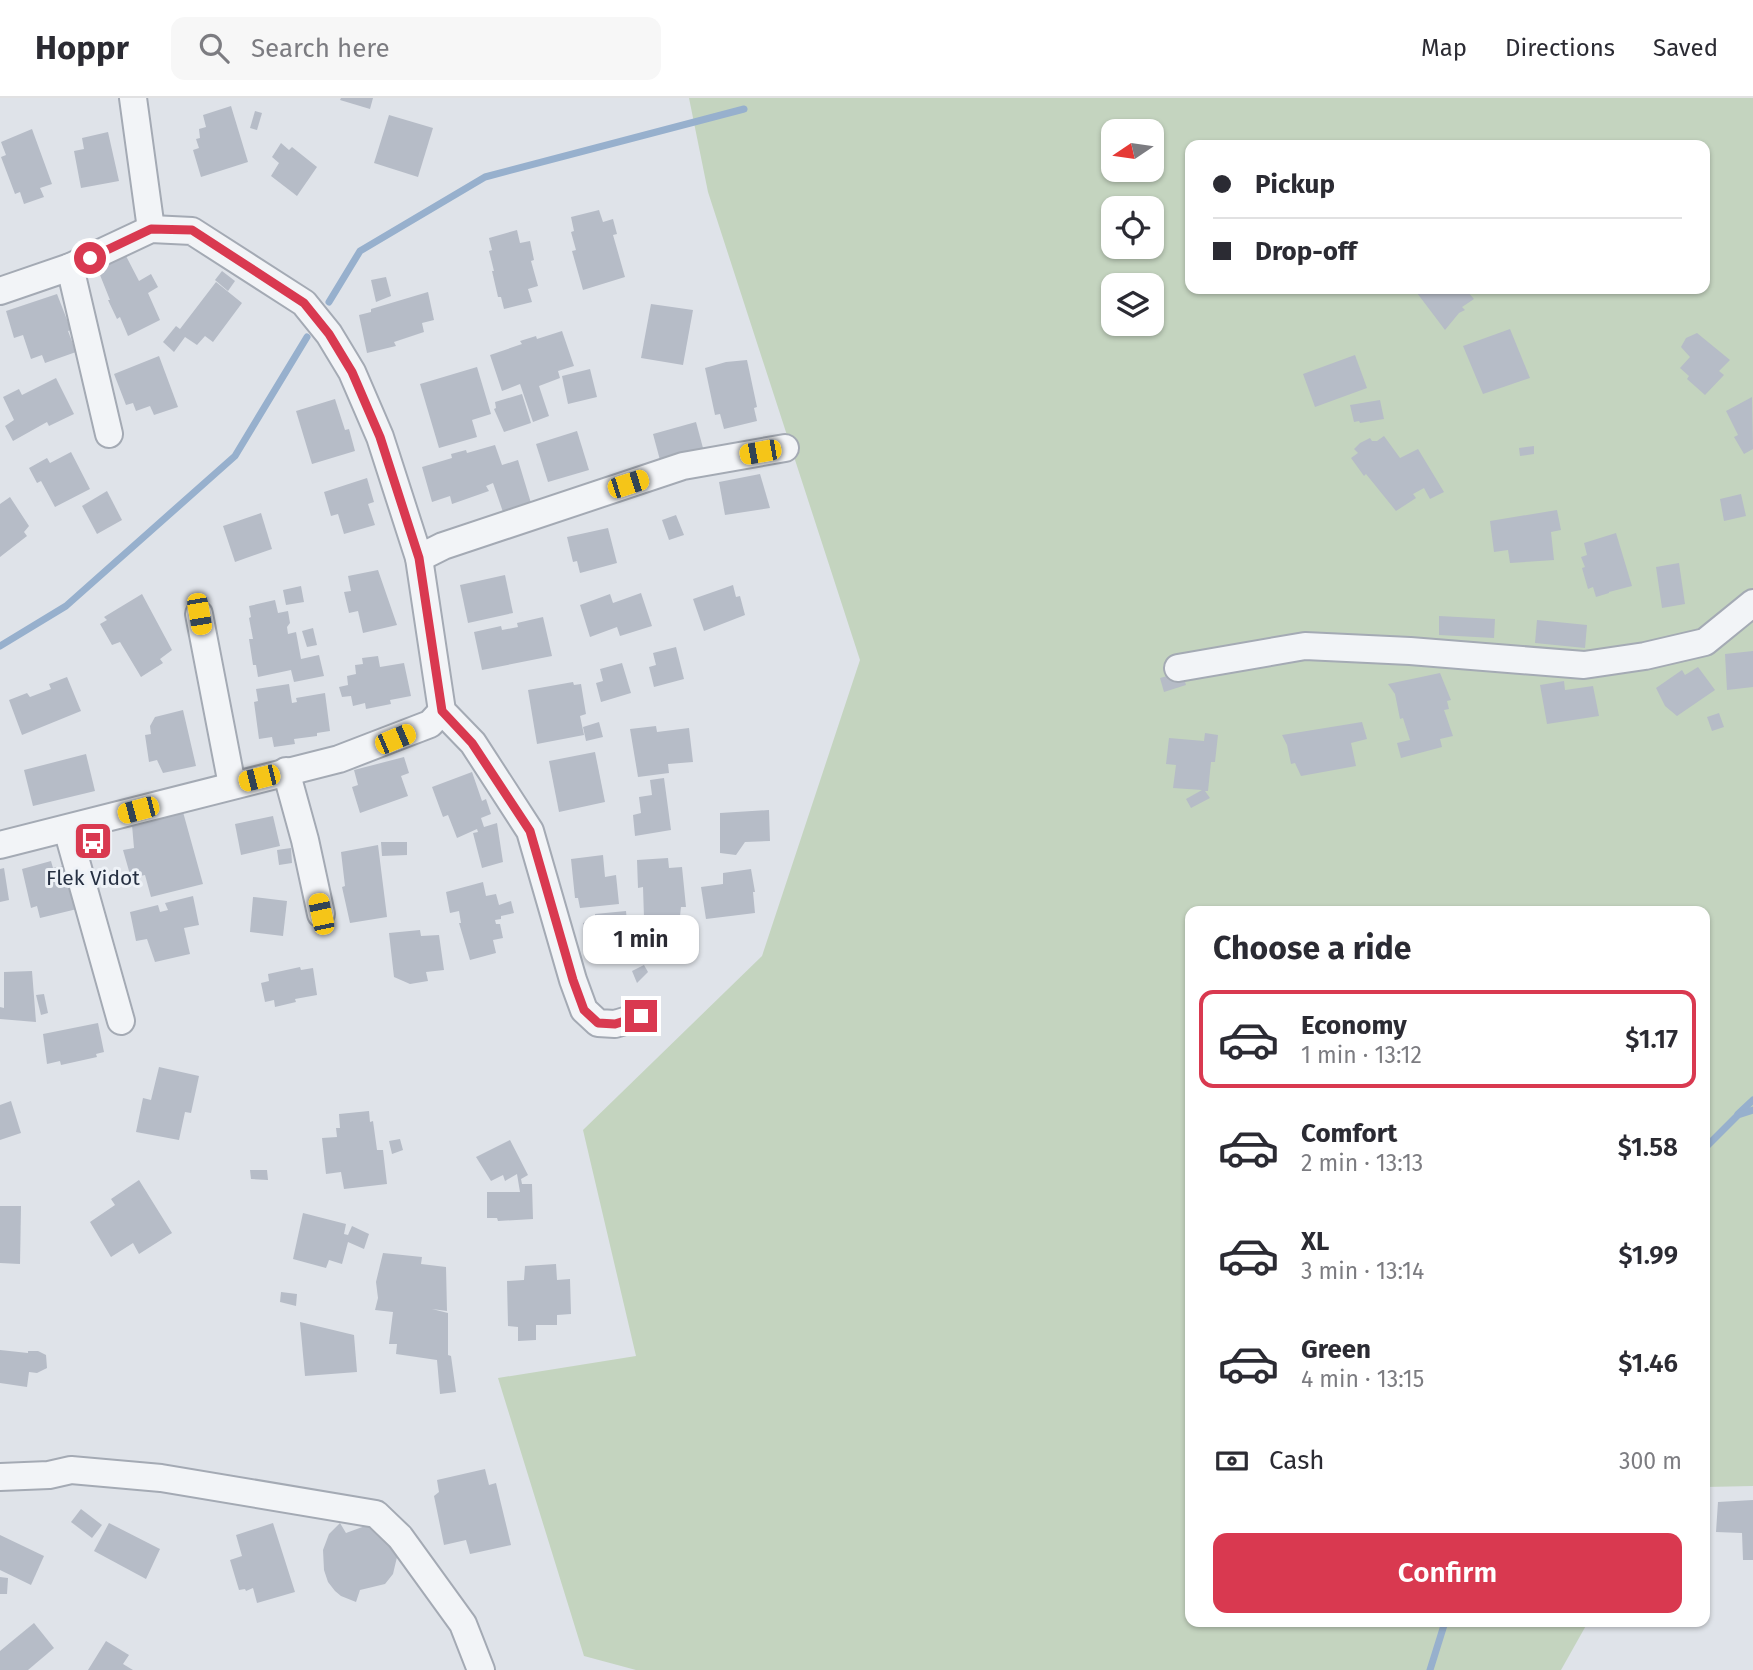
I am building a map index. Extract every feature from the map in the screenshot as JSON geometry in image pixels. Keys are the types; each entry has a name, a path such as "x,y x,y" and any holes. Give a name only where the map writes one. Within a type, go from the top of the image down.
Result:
{"street":[{"path":"133,98 151,229"},
{"path":"0,292 70,267 151,229 192,230 304,303 329,334 352,372 380,437 419,558 442,711 472,743 530,831 584,1010 598,1023 615,1024 641,1016"},
{"path":"70,267 109,434"},
{"path":"419,558 443,546 683,466 785,448"},
{"path":"1178,668 1305,646 1410,651 1584,665 1645,656 1705,642 1753,603"},
{"path":"199,614 232,785"},
{"path":"0,845 339,759 430,724 442,711"},
{"path":"286,771 321,914"},
{"path":"67,829 121,1021"},
{"path":"0,1477 49,1475 71,1470 161,1478 376,1514 400,1537 463,1624 481,1670"}],"green space":[{"path":"689,98 1753,98 1753,1486 1710,1487 1710,906 1185,906 1185,1627 1585,1627 1561,1670 636,1670 584,1656 498,1378 636,1356 583,1130 762,956 860,660 708,192"}],"building":[{"path":"373,98 370,109 340,100"},
{"path":"231,106 248,162 201,177 193,150 199,148 196,139 200,138 199,129 206,127 203,115"},
{"path":"255,111 262,113 257,130 250,128"},
{"path":"389,115 433,128 418,177 374,163"},
{"path":"32,129 52,184 40,188 44,197 24,204 20,192 15,194 1,157 6,155 1,142"},
{"path":"108,132 119,181 81,188 74,151 84,149 82,138"},
{"path":"281,143 289,150 292,147 317,167 297,196 271,176 279,163 272,157"},
{"path":"599,210 603,222 613,219 617,234 613,235 625,277 583,290 572,251 576,250 571,232 574,231 571,217"},
{"path":"517,230 520,243 530,241 534,260 531,261 538,286 528,289 532,302 504,309 501,297 498,297 492,271 489,238"},
{"path":"126,256 139,281 151,274 158,287 148,293 160,320 128,336 120,317 117,319 108,300 98,270"},
{"path":"222,271 235,281 228,291 215,280"},
{"path":"386,277 391,296 376,302 371,280"},
{"path":"216,282 242,303 213,342 205,336 197,345 185,337 174,352 163,342 176,326 180,329"},
{"path":"428,292 434,320 422,323 424,332 394,342 396,346 367,353 359,315"},
{"path":"57,294 76,352 45,363 42,355 31,359 23,335 14,338 6,311"},
{"path":"1418,294 1470,294 1474,299 1462,307 1465,310 1459,313 1445,330"},
{"path":"651,304 693,310 683,365 641,358"},
{"path":"1510,329 1530,378 1483,394 1463,346"},
{"path":"562,331 574,366 558,371 560,378 539,386 549,416 533,422 520,384 502,391 490,355 522,344 520,341"},
{"path":"1697,333 1730,360 1719,371 1724,375 1705,395 1687,379 1689,376 1680,368 1690,357 1681,347 1686,338"},
{"path":"1355,355 1367,388 1315,407 1303,374"},
{"path":"159,356 178,407 154,415 150,406 136,411 133,403 126,405 114,374"},
{"path":"747,360 757,407 754,408 757,421 724,429 720,414 715,415 705,368"},
{"path":"477,367 491,414 472,420 477,437 439,448 420,384"},
{"path":"590,369 597,397 568,404 562,376"},
{"path":"56,378 74,414 49,426 47,422 13,441 5,426 14,420 3,397 19,389 22,395"},
{"path":"522,394 531,423 504,432 494,409 495,402"},
{"path":"1752,397 1753,449 1744,454 1734,437 1738,435 1726,411"},
{"path":"335,399 345,430 349,429 355,451 312,464 296,411"},
{"path":"1380,400 1384,419 1354,422 1350,405"},
{"path":"696,422 703,448 660,460 653,434"},
{"path":"577,431 589,470 548,482 536,444"},
{"path":"1384,436 1400,458 1418,449 1444,492 1430,499 1424,488 1413,494 1416,498 1396,511 1351,458 1358,453 1354,449 1360,443 1370,438 1377,441"},
{"path":"495,445 502,465 518,460 531,503 503,512 493,483 486,486 489,491 452,504 450,496 432,502 422,467 452,458 451,454 466,450 467,453"},
{"path":"1534,446 1534,454 1520,456 1519,448"},
{"path":"71,452 90,489 55,507 41,481 37,483 29,468 47,458 50,463"},
{"path":"760,474 770,508 725,515 719,482"},
{"path":"367,478 374,502 368,504 375,525 344,534 338,514 331,516 324,492"},
{"path":"107,491 122,520 97,534 82,506"},
{"path":"1741,494 1746,516 1724,521 1720,499"},
{"path":"10,497 29,526 24,532 27,536 0,557 0,504"},
{"path":"1557,510 1561,530 1551,532 1554,560 1510,563 1508,550 1494,552 1490,521"},
{"path":"261,513 272,549 235,562 223,526"},
{"path":"676,515 684,535 669,540 662,520"},
{"path":"608,528 617,563 580,573 577,561 573,562 567,537"},
{"path":"1616,533 1632,586 1596,597 1593,587 1588,589 1582,568 1585,567 1581,557 1587,555 1584,543"},
{"path":"1679,563 1685,604 1662,608 1656,567"},
{"path":"378,570 397,625 363,633 358,611 349,613 344,592 351,591 348,576"},
{"path":"505,575 513,613 468,623 460,585"},
{"path":"733,585 736,597 740,596 745,615 704,631 693,599"},
{"path":"301,586 304,602 286,605 283,590"},
{"path":"641,593 652,626 620,636 617,627 590,637 580,605 610,594 613,603"},
{"path":"142,594 172,650 160,659 163,663 141,677 120,642 112,645 100,624 107,620 104,617"},
{"path":"275,600 278,613 288,611 288,634 296,632 301,659 319,655 324,676 294,682 291,670 258,677 249,639 253,639 249,606"},
{"path":"1439,616 1495,619 1494,638 1439,635"},
{"path":"543,617 552,656 482,670 474,632 501,626 502,630 518,627 517,623"},
{"path":"1537,620 1587,625 1585,648 1535,643"},
{"path":"313,628 317,645 307,647 302,631"},
{"path":"676,647 684,679 654,687 649,667 656,665 653,653"},
{"path":"1753,651 1753,687 1727,690 1725,654"},
{"path":"378,656 380,667 404,663 411,696 390,700 391,704 366,709 365,703 353,706 351,696 342,697 339,687 348,685 347,676 356,674 355,665 363,664 362,658"},
{"path":"622,663 631,693 601,702 596,683 603,681 600,669"},
{"path":"1698,667 1715,690 1677,716 1665,706 1656,688 1682,670 1685,675"},
{"path":"1182,672 1186,685 1164,692 1160,678"},
{"path":"1440,673 1451,700 1447,701 1449,709 1444,710 1453,736 1440,739 1442,747 1401,758 1397,743 1410,740 1403,718 1400,719 1395,694 1388,684"},
{"path":"67,677 81,711 22,735 9,700 27,693 30,697 51,689 49,684"},
{"path":"1564,681 1565,690 1593,686 1599,716 1547,724 1540,685"},
{"path":"573,682 574,685 581,684 586,714 580,716 584,735 537,744 528,690"},
{"path":"289,684 292,703 297,702 296,698 325,693 330,731 294,739 295,744 274,747 272,737 259,739 254,702 258,701 256,689"},
{"path":"183,710 196,766 163,773 157,760 149,762 145,735 151,734 150,726 155,717"},
{"path":"1719,713 1724,727 1712,731 1707,717"},
{"path":"599,722 603,737 586,741 583,727"},
{"path":"1362,722 1367,739 1351,743 1356,766 1301,776 1295,763 1291,764 1282,735"},
{"path":"656,726 657,732 689,728 693,762 668,764 669,773 638,777 630,729"},
{"path":"1205,733 1218,735 1215,762 1211,762 1208,791 1205,791 1210,798 1191,808 1186,799 1202,790 1173,788 1176,765 1166,764 1169,738 1204,741"},
{"path":"595,752 605,802 559,812 549,761"},
{"path":"86,754 95,791 33,806 24,770"},
{"path":"404,757 409,773 401,776 408,796 360,813 352,787 358,785 354,770"},
{"path":"472,772 482,801 486,799 491,814 481,818 484,827 497,823 503,862 482,868 473,833 478,832 477,829 457,838 448,815 443,817 432,787"},
{"path":"664,778 671,830 635,836 633,815 641,813 639,797 652,795 650,780"},
{"path":"769,810 770,841 745,842 736,855 720,853 720,813"},
{"path":"183,812 203,884 151,897 145,875 131,878 123,850 134,848 132,825"},
{"path":"273,816 280,846 241,855 235,824"},
{"path":"381,842 407,842 407,855 382,856"},
{"path":"378,845 387,917 350,923 342,887 345,886 341,852"},
{"path":"291,848 292,863 279,865 277,850"},
{"path":"603,855 605,877 616,875 619,904 580,908 578,898 575,898 571,859"},
{"path":"668,858 669,868 682,867 686,907 681,907 680,916 644,918 643,887 638,888 637,860"},
{"path":"51,861 53,868 67,865 77,909 40,918 37,906 31,908 22,869"},
{"path":"4,868 9,900 0,902 0,869"},
{"path":"751,869 755,913 706,919 701,887 723,884 723,873"},
{"path":"483,882 486,896 496,894 499,905 511,901 514,913 495,920 496,924 500,924 503,938 493,940 496,953 470,960 459,923 459,911 450,913 446,892"},
{"path":"193,896 199,925 184,928 190,954 155,962 147,939 136,941 130,912 158,905 160,912 168,910 165,903"},
{"path":"253,897 287,901 283,936 250,932"},
{"path":"626,911 628,933 633,932 637,959 606,964 603,942 598,942 597,936 585,937 583,923 595,919 595,914"},
{"path":"420,930 421,936 439,935 444,970 426,972 428,981 410,984 394,977 389,933"},
{"path":"644,965 648,972 637,983 632,971"},
{"path":"300,967 301,970 313,968 317,995 295,999 296,1002 275,1007 274,1000 265,1002 261,983 269,981 268,974"},
{"path":"32,971 36,1022 0,1019 0,1007 4,1008 4,972"},
{"path":"44,994 48,1013 41,1015 36,995"},
{"path":"98,1023 104,1052 96,1054 97,1057 61,1065 60,1061 47,1064 43,1034"},
{"path":"159,1067 199,1076 191,1113 185,1112 179,1140 136,1132 143,1098 151,1100"},
{"path":"11,1101 21,1133 0,1140 0,1105"},
{"path":"369,1111 377,1150 383,1150 387,1184 344,1189 341,1172 326,1174 322,1138 337,1137 336,1128 340,1128 339,1114"},
{"path":"400,1139 403,1150 392,1154 389,1141"},
{"path":"510,1140 528,1175 521,1179 522,1184 532,1184 533,1219 498,1221 497,1218 487,1218 487,1192 520,1192 517,1174 505,1181 503,1175 491,1181 476,1157"},
{"path":"250,1170 267,1170 268,1180 251,1179"},
{"path":"139,1180 172,1233 139,1254 133,1243 111,1257 90,1222 115,1205 111,1199"},
{"path":"0,1206 21,1206 20,1264 0,1263"},
{"path":"303,1213 346,1224 344,1234 348,1235 352,1226 369,1234 364,1249 348,1242 342,1264 329,1260 326,1268 293,1259"},
{"path":"383,1253 422,1257 421,1264 446,1267 447,1311 432,1309 448,1313 448,1355 451,1356 456,1392 440,1394 437,1360 396,1354 397,1344 389,1344 393,1312 375,1310 378,1298 376,1282"},
{"path":"556,1264 557,1280 570,1279 571,1314 557,1315 557,1325 536,1325 536,1340 518,1341 518,1327 508,1326 507,1281 524,1280 525,1266"},
{"path":"281,1292 297,1294 296,1306 280,1302"},
{"path":"300,1322 354,1335 357,1372 305,1376"},
{"path":"0,1350 28,1353 38,1351 46,1355 47,1368 37,1373 29,1372 27,1387 0,1383"},
{"path":"485,1469 489,1485 496,1483 511,1545 470,1554 466,1540 444,1545 434,1496 439,1492 437,1480"},
{"path":"1753,1500 1753,1560 1743,1560 1742,1533 1716,1532 1718,1502"},
{"path":"81,1509 102,1525 92,1538 71,1522"},
{"path":"109,1523 160,1549 146,1579 94,1551"},
{"path":"273,1523 295,1592 257,1603 253,1588 239,1590 230,1560 242,1556 236,1535"},
{"path":"340,1523 346,1533 365,1526 378,1529 395,1547 397,1557 393,1574 385,1584 360,1590 356,1602 335,1591 324,1570 323,1550 329,1534"},
{"path":"0,1535 44,1556 31,1585 0,1570"},
{"path":"0,1577 8,1578 7,1594 0,1594"},
{"path":"34,1623 54,1648 28,1670 0,1670 0,1651"},
{"path":"106,1641 129,1655 123,1664 133,1670 88,1670"}],"waterway":[{"path":"329,302 360,251 485,177 744,109"},
{"path":"0,646 66,606 235,456 307,337"},
{"path":"1738,1114 1753,1100"},
{"path":"1710,1143 1738,1115 1753,1110"},
{"path":"1430,1670 1443,1627"}],"place":[{"name":"Flek Vidot","path":"93,841"}],"route":[{"path":"90,258 151,229 192,230 304,303 329,334 352,372 380,437 419,558 442,711 472,743 530,831 584,1010 598,1023 615,1024 641,1016"}]}
